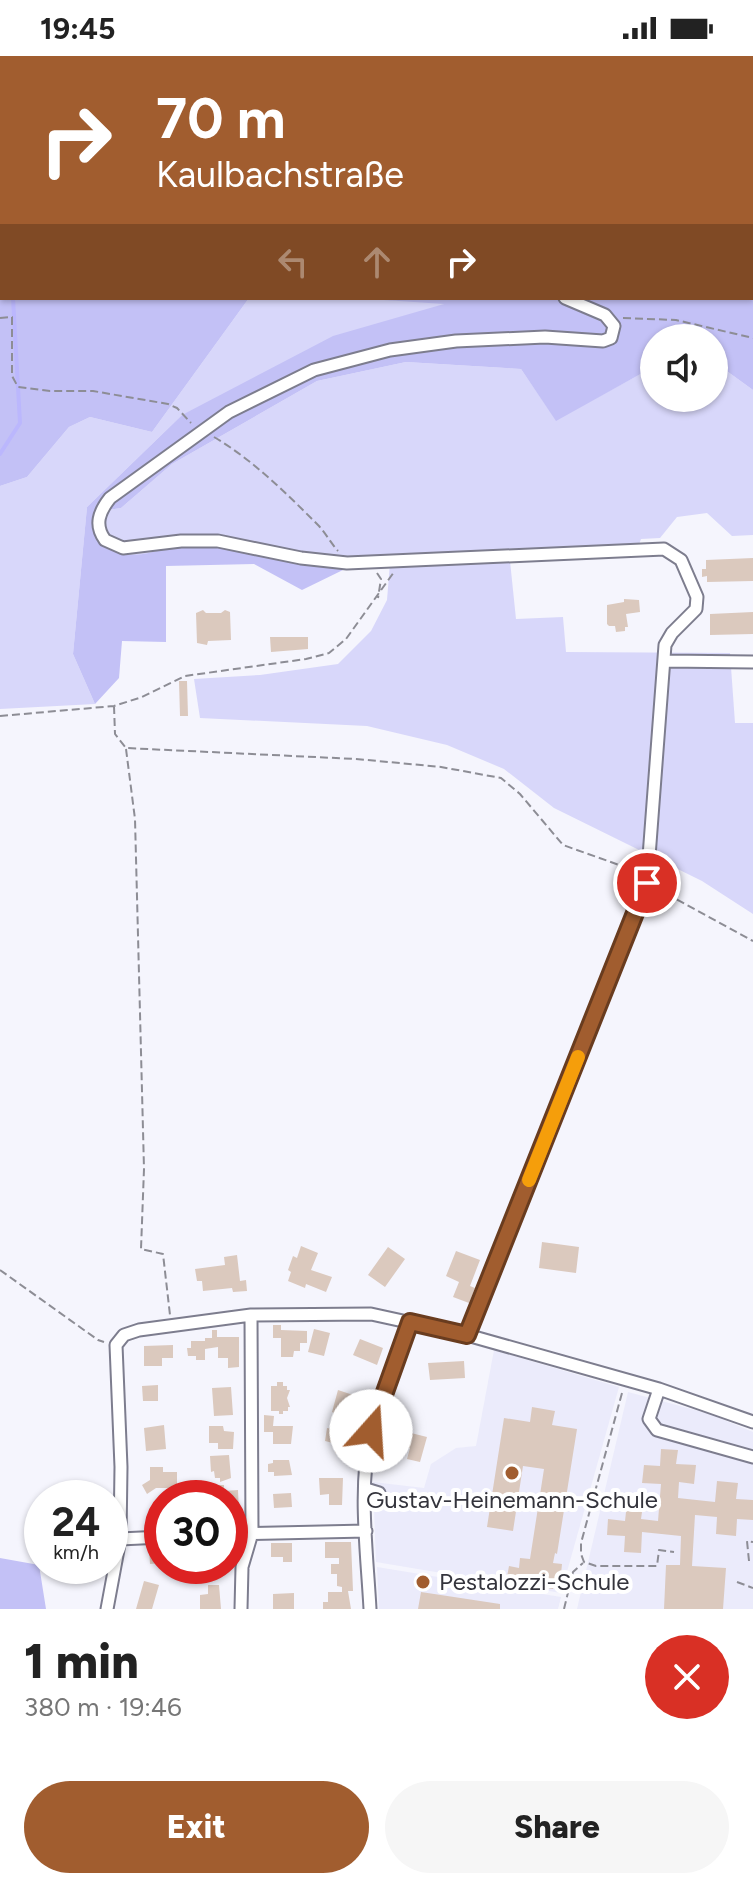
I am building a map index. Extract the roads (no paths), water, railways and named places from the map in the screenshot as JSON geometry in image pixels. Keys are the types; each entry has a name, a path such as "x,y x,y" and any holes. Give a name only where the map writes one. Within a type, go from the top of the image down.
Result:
{"street":[{"path":"467,1335 648,880 665,645 672,633 696,609 697,597 681,560 664,549 348,563 301,558 218,541 181,541 123,548 105,540 98,523 101,511 110,498 202,430 229,412 314,370 357,357 456,341 545,337 603,341 613,334 614,326 610,318 570,300"},
{"path":"666,661 753,662"},
{"path":"121,1480 116,1345 124,1335 139,1330 251,1315 371,1314 410,1322 659,1389 753,1422"},
{"path":"241,1609 242,1567 252,1533 251,1315"},
{"path":"370,1609 366,1489 371,1431 410,1322"},
{"path":"659,1389 649,1419 657,1430 753,1457"},
{"path":"366,1489 379,1493"},
{"path":"248,1533 366,1531"},
{"path":"107,1609 112,1584"}],"waterway":[{"path":"0,454 20,423 13,300"}],"place":[{"name":"Gustav-Heinemann-Schule","path":"512,1473"},
{"name":"Pestalozzi-Schule","path":"423,1582"}]}
